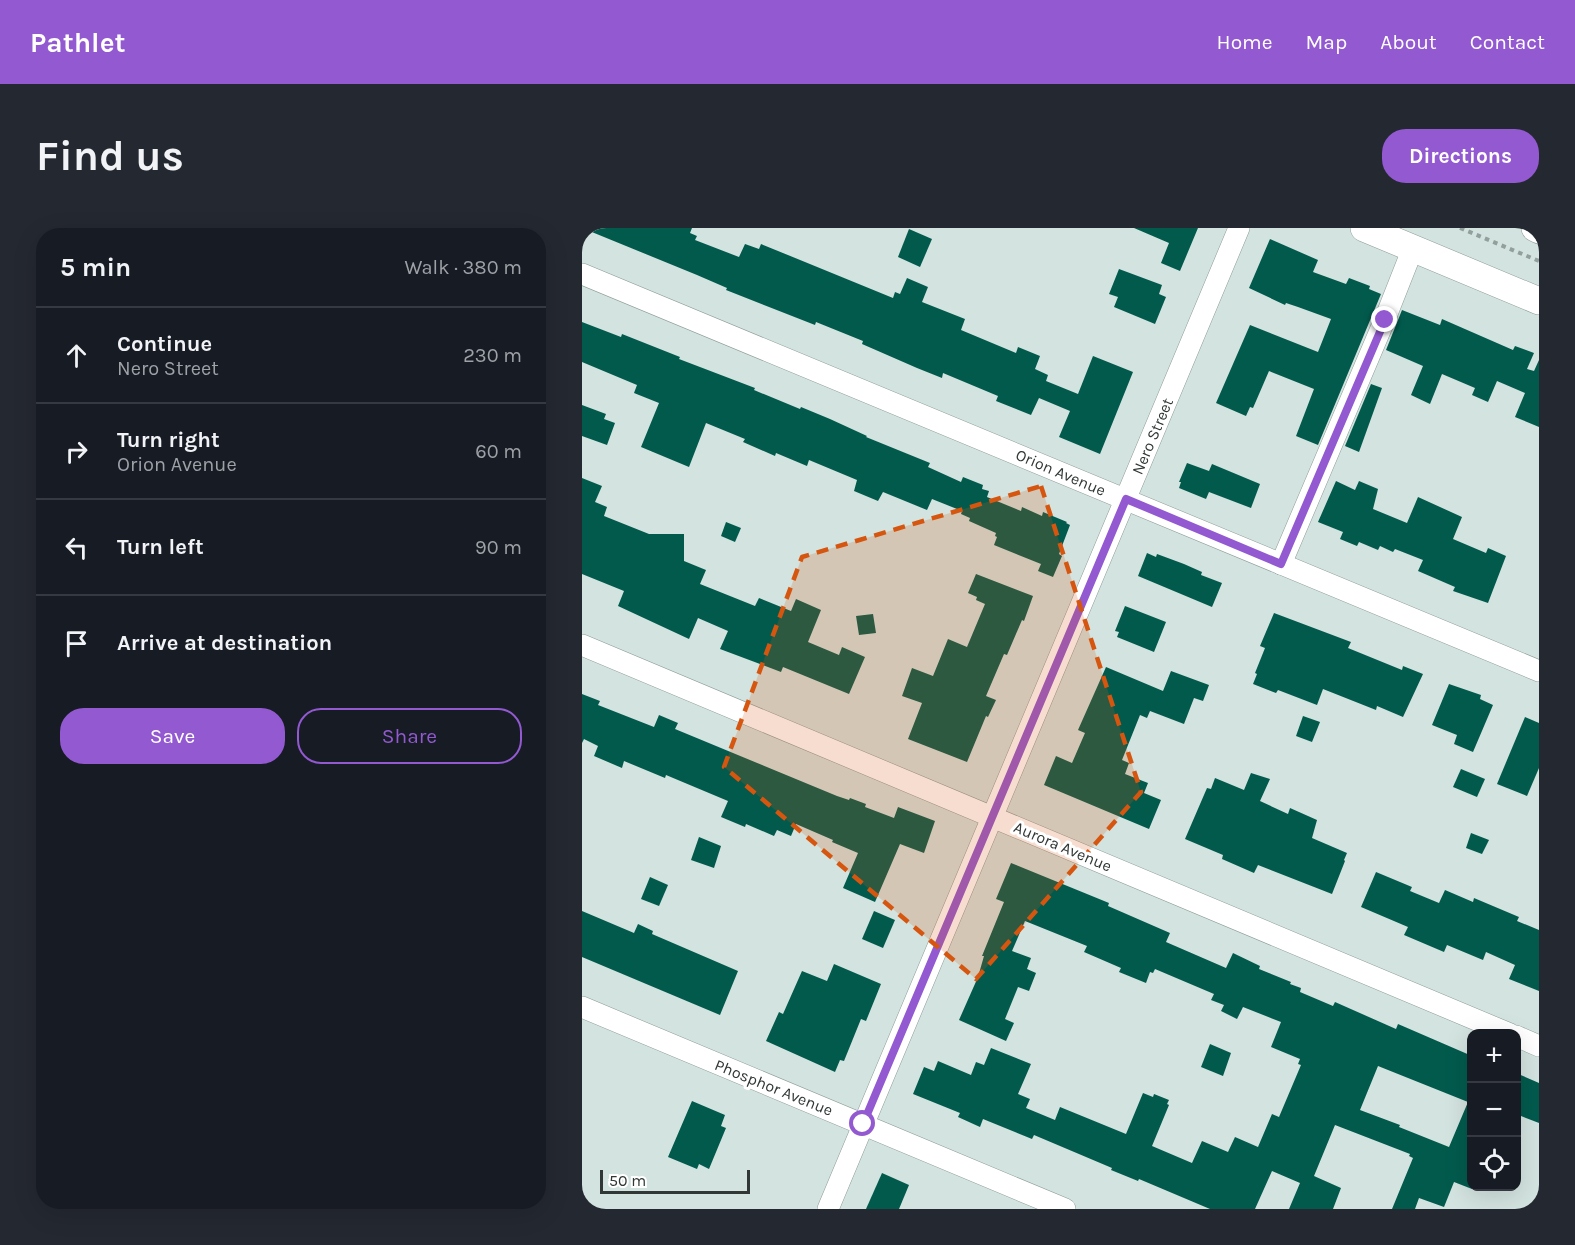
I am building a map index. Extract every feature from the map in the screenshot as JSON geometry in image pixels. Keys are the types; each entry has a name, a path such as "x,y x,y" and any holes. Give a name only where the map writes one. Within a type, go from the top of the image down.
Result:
{"main road":[{"path":"1364,228 1539,301"}],"street":[{"name":"Nero Street","path":"828,1209 1239,228"},
{"path":"1281,564 1385,320 1413,248"},
{"name":"Orion Avenue","path":"582,274 1539,671"},
{"name":"Aurora Avenue","path":"582,645 1498,1029"},
{"name":"Phosphor Avenue","path":"582,1007 1065,1209"},
{"path":"1521,1038 1539,1046"}],"path":[{"path":"1460,228 1539,261"}],"highlighted area":[{"path":"1041,486 1141,792 976,979 724,767 802,557"}],"building":[{"path":"582,228 692,228 690,233 697,236 695,240 739,257 745,244 759,249 761,244 893,298 895,292 900,294 907,278 928,287 922,302 965,319 961,330 1016,353 1018,347 1040,356 1035,369 1048,375 1046,381 1078,394 1093,356 1133,372 1100,454 1059,437 1070,411 1039,398 1031,415 996,401 998,396 943,373 942,378 862,344 863,341 726,290 727,288 697,275"},
{"path":"1134,228 1198,228 1180,271 1161,263 1169,243"},
{"path":"909,229 932,239 920,267 898,257"},
{"path":"1270,239 1318,260 1313,272 1346,284 1349,278 1370,286 1369,289 1381,294 1318,445 1296,436 1314,389 1269,371 1253,408 1250,407 1246,416 1216,403 1250,325 1318,352 1331,319 1286,303 1285,305 1249,288"},
{"path":"1119,269 1162,285 1159,294 1166,297 1155,324 1114,307 1118,297 1109,294"},
{"path":"1402,310 1440,325 1442,319 1513,350 1515,346 1534,353 1527,369 1534,371 1539,360 1539,427 1515,417 1525,393 1497,381 1488,402 1472,395 1475,388 1442,374 1430,404 1411,395 1423,366 1386,350"},
{"path":"582,322 621,337 622,334 755,388 754,390 800,409 801,407 830,419 866,437 930,463 928,467 961,482 963,477 983,485 982,489 989,491 987,497 1021,511 1022,507 1042,516 1043,512 1067,522 1070,525 1059,554 1062,556 1053,577 1038,571 1041,564 994,545 996,533 969,521 970,518 961,514 962,511 932,499 927,510 883,492 878,501 854,491 857,480 809,460 807,466 776,453 775,456 743,442 745,439 706,423 689,467 641,447 659,403 634,393 637,385 582,362"},
{"path":"1371,384 1382,388 1359,452 1345,446"},
{"path":"582,405 606,414 604,419 615,423 607,445 582,436"},
{"path":"1187,463 1209,471 1212,464 1260,484 1251,508 1209,492 1206,499 1179,488 1181,482 1179,482"},
{"path":"582,478 602,486 595,502 607,507 604,516 649,534 684,534 684,561 706,570 700,584 755,606 759,598 791,611 796,599 821,610 808,642 839,655 842,647 865,657 849,694 783,667 781,672 720,649 728,631 698,618 689,639 618,606 624,591 582,574"},
{"path":"1336,481 1355,490 1359,481 1378,489 1373,509 1407,523 1418,497 1462,517 1453,539 1486,553 1488,548 1506,556 1488,603 1453,591 1455,587 1418,571 1423,560 1395,549 1393,552 1380,546 1378,550 1359,542 1357,546 1340,539 1343,532 1318,522"},
{"path":"726,522 741,528 735,542 721,536"},
{"path":"1147,553 1156,557 1157,554 1184,564 1202,572 1201,575 1222,583 1212,607 1138,576"},
{"path":"976,574 1033,596 1024,621 1022,620 1007,655 1004,654 986,696 996,700 988,717 986,716 967,762 908,739 922,703 902,696 912,668 933,676 948,639 967,647 985,604 968,593"},
{"path":"1125,606 1166,622 1154,652 1117,637 1119,632 1115,631"},
{"path":"1274,613 1351,642 1348,648 1402,670 1403,666 1423,674 1403,717 1377,706 1376,710 1323,689 1317,705 1278,690 1276,693 1253,684 1265,648 1260,646"},
{"path":"873,614 876,633 859,635 856,616"},
{"path":"1106,667 1163,691 1171,671 1209,685 1203,701 1194,698 1184,724 1150,711 1147,718 1140,715 1122,760 1129,763 1125,774 1148,783 1144,793 1161,800 1149,829 1044,785 1056,756 1072,763 1085,733 1078,730"},
{"path":"1449,684 1481,695 1480,699 1493,705 1473,752 1454,744 1457,735 1432,725"},
{"path":"582,694 600,701 598,705 654,727 659,715 678,723 675,729 837,796 866,804 865,807 894,818 898,807 935,821 924,853 900,844 875,902 843,888 858,853 796,824 791,836 777,830 774,836 746,824 745,827 721,817 728,801 666,775 665,778 624,761 622,768 594,756 598,746 584,739 582,743"},
{"path":"1303,716 1320,722 1312,742 1296,736"},
{"path":"1525,717 1539,723 1539,768 1527,796 1497,784"},
{"path":"1461,769 1485,779 1477,797 1453,787"},
{"path":"1251,773 1270,779 1260,801 1288,814 1290,808 1317,820 1312,838 1347,853 1332,894 1258,865 1254,873 1222,859 1223,855 1185,839 1207,788 1211,789 1215,778 1244,790"},
{"path":"1471,833 1489,840 1482,854 1466,848"},
{"path":"699,837 721,846 714,868 691,860"},
{"path":"1011,863 1109,903 1108,906 1170,933 1166,942 1226,968 1233,953 1260,966 1259,969 1291,982 1290,984 1301,988 1300,992 1333,1006 1335,1002 1396,1029 1398,1024 1467,1054 1467,1102 1378,1066 1360,1110 1449,1147 1467,1104 1467,1187 1454,1182 1444,1207 1419,1198 1415,1209 1392,1209 1413,1158 1409,1156 1410,1154 1335,1125 1314,1176 1341,1188 1333,1209 1289,1209 1300,1183 1272,1171 1255,1209 1210,1209 1139,1179 1138,1181 1111,1170 1112,1168 1034,1135 1032,1139 983,1119 980,1127 958,1117 960,1113 913,1094 924,1067 934,1071 938,1061 971,1075 976,1062 984,1065 991,1048 1031,1064 1018,1094 1030,1099 1026,1108 1055,1120 1060,1107 1126,1134 1143,1093 1153,1097 1154,1094 1169,1100 1152,1146 1192,1163 1202,1141 1228,1152 1235,1137 1258,1147 1272,1114 1279,1117 1301,1065 1298,1064 1300,1059 1271,1047 1281,1022 1243,1007 1237,1019 1221,1011 1224,1005 1211,1000 1214,994 1155,969 1153,973 1150,972 1146,983 1119,972 1121,968 1084,952 1087,946 1025,921 1012,951 1031,958 1027,969 1036,973 1029,991 1018,987 1005,1019 1014,1023 1006,1041 959,1020 978,977 984,956 982,956 1004,902 996,899"},
{"path":"1376,872 1412,887 1410,891 1439,903 1445,890 1473,902 1474,898 1519,917 1517,921 1539,930 1539,991 1509,979 1515,965 1486,952 1483,960 1447,945 1444,952 1404,935 1408,927 1361,907"},
{"path":"650,877 668,885 659,906 641,899"},
{"path":"582,911 634,933 638,924 653,931 652,934 738,971 720,1015 582,957"},
{"path":"874,911 895,920 883,948 862,939"},
{"path":"834,964 881,984 866,1021 861,1019 844,1061 840,1060 835,1072 766,1041 779,1012 783,1014 802,971 827,981"},
{"path":"1210,1044 1231,1053 1223,1076 1201,1067"},
{"path":"1521,1075 1539,1083 1539,1123 1521,1116"},
{"path":"692,1101 725,1115 721,1126 726,1128 709,1169 699,1164 697,1169 668,1157"},
{"path":"882,1173 909,1185 899,1209 866,1209"}],"route":[{"path":"863,1124 1126,499 1281,564 1385,320"}]}
